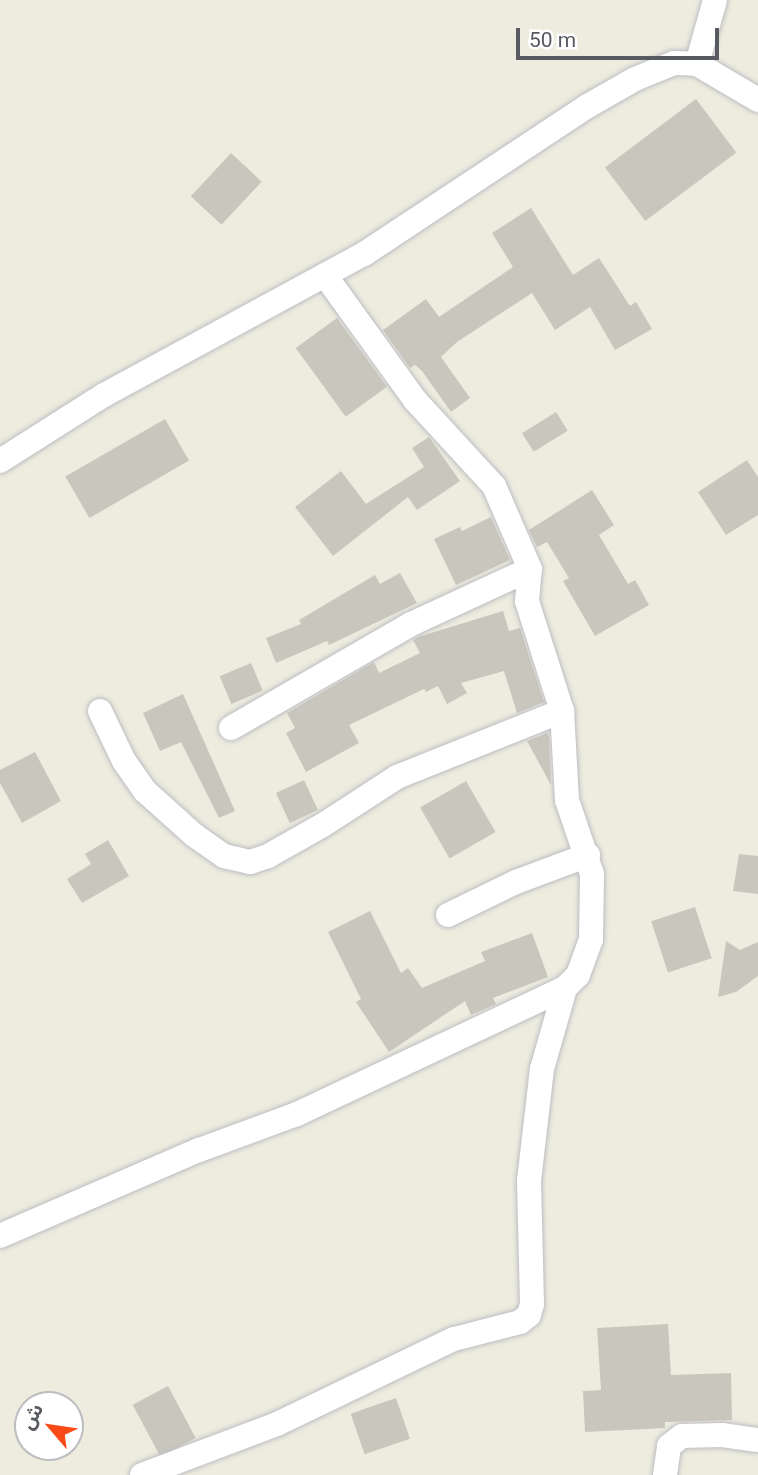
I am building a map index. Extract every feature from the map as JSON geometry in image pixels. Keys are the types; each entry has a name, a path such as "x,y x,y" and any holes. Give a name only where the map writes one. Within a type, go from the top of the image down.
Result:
{"street":[{"path":"697,64 715,0"},
{"path":"0,461 104,395 364,254 575,114 635,79 674,63 697,64 758,100"},
{"path":"0,1236 199,1150 297,1114 565,988 578,975 591,940 594,901 588,855 567,800 562,711 527,601 530,569 494,486 415,400 325,275"},
{"path":"231,728 411,624 530,569"},
{"path":"100,711 124,761 145,790 194,835 224,856 250,862 268,856 397,777 562,711"},
{"path":"448,915 516,882 588,855"},
{"path":"142,1475 277,1424 454,1339 482,1329 520,1322 529,1315 532,1304 529,1181 542,1069 565,988"},
{"path":"665,1475 669,1446 682,1436 722,1434 758,1440"}],"building":[{"path":"696,99 736,153 645,221 605,168"},
{"path":"231,153 262,182 221,225 191,196"},
{"path":"531,208 573,275 599,258 630,306 636,302 652,329 615,350 590,307 555,330 532,293 457,342 441,357 470,398 451,412 422,371 415,365 410,368 383,330 426,299 439,317 513,267 492,233"},
{"path":"337,318 387,387 346,417 296,348"},
{"path":"556,412 568,431 534,452 522,433"},
{"path":"165,419 189,461 89,518 65,476"},
{"path":"429,437 460,481 417,510 408,497 333,556 295,507 341,471 366,504 424,467 412,448"},
{"path":"747,460 758,477 758,515 726,535 698,492"},
{"path":"592,490 614,525 599,535 628,584 635,580 649,605 595,636 563,581 569,578 547,542 537,547 529,530"},
{"path":"491,517 510,560 456,585 434,539 460,527 462,531"},
{"path":"400,573 417,603 329,645 327,641 276,663 266,638 301,624 299,620 375,575 380,584"},
{"path":"503,611 509,631 520,628 544,702 517,713 504,671 461,683 467,693 447,704 438,686 426,692 424,689 349,725 359,743 306,772 286,733 295,728 287,713 374,662 379,673 420,653 413,640 418,637"},
{"path":"251,663 263,691 231,704 220,676"},
{"path":"183,694 235,811 219,818 181,742 160,751 143,713"},
{"path":"547,733 549,737 551,785 527,741"},
{"path":"35,752 61,801 22,823 0,783 0,770"},
{"path":"304,780 318,810 290,823 276,793"},
{"path":"466,781 495,832 450,859 420,808"},
{"path":"108,840 129,876 82,903 67,879 91,864 85,854"},
{"path":"739,854 758,856 758,894 733,891"},
{"path":"695,907 712,958 668,973 651,921"},
{"path":"370,911 401,973 408,968 422,988 485,961 481,952 532,933 548,977 493,998 496,1004 471,1015 465,1001 389,1052 356,1002 361,999 328,932"},
{"path":"726,941 740,950 758,942 758,976 736,992 718,997"},
{"path":"668,1324 671,1375 731,1373 732,1420 665,1422 665,1428 585,1432 583,1391 601,1390 597,1328"},
{"path":"168,1386 196,1438 160,1457 133,1405"},
{"path":"396,1398 410,1439 365,1454 351,1414"}]}
